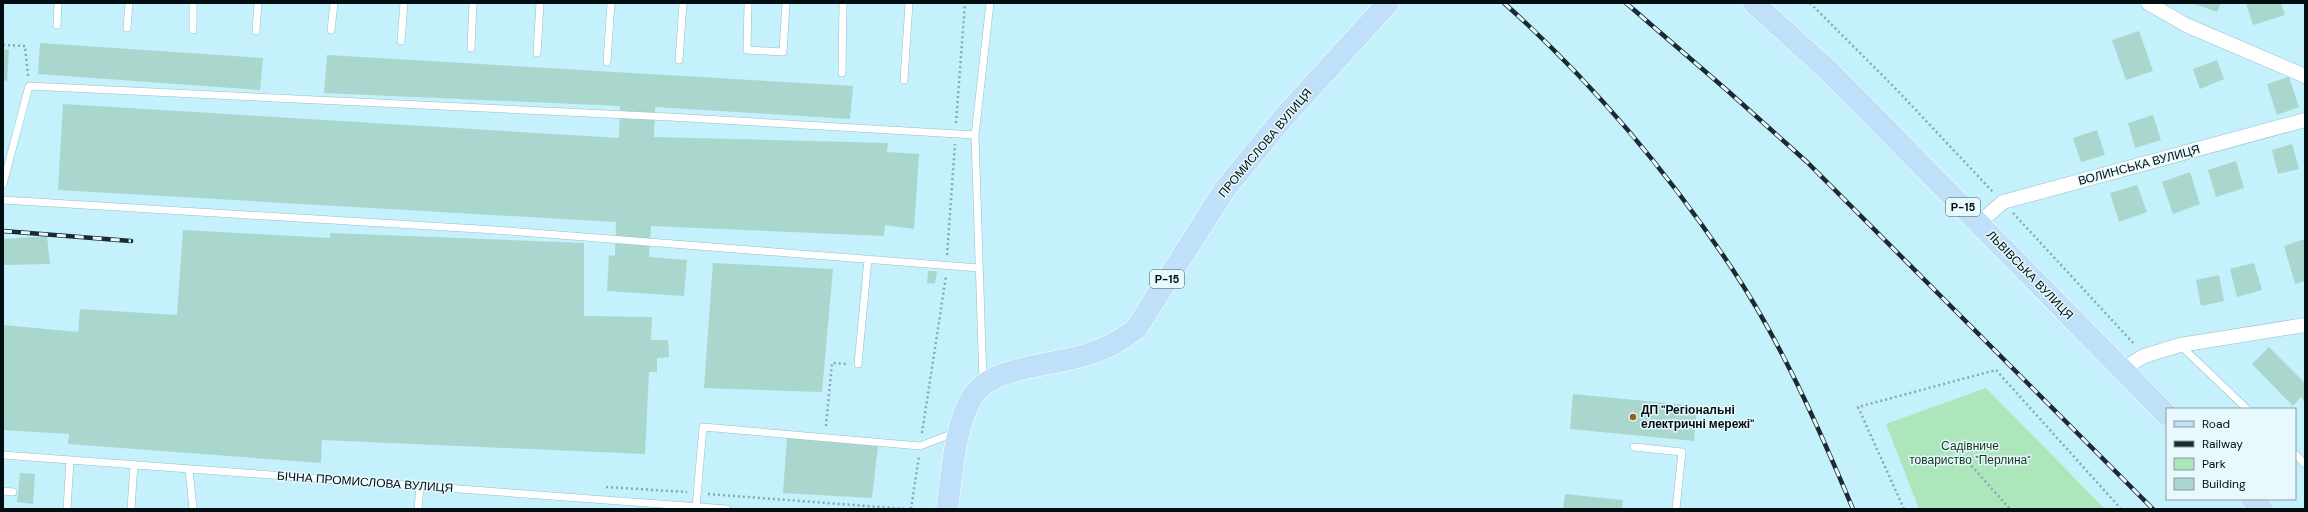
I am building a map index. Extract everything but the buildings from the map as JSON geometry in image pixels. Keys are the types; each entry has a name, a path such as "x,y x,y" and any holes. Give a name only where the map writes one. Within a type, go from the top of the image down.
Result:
{"main road":[{"name":"ПРОМИСЛОВА ВУЛИЦЯ","path":"947,509 960,431 972,398 984,386 994,379 1012,372 1081,357 1113,345 1136,329 1225,188 1284,117 1388,3"},
{"name":"ЛЬВІВСЬКА ВУЛИЦЯ","path":"1754,3 1831,73 2121,370 2166,414"},
{"path":"2253,500 2262,509"}],"street":[{"path":"2148,3 2186,25 2305,76"},
{"name":"ВОЛИНСЬКА ВУЛИЦЯ","path":"1979,223 2003,202 2305,120"},
{"path":"2121,370 2144,356 2180,345 2304,327"}],"lane":[{"path":"58,3 58,25"},
{"path":"127,28 129,3"},
{"path":"192,30 193,3"},
{"path":"256,31 258,3"},
{"path":"331,30 334,3"},
{"path":"401,41 404,3"},
{"path":"471,48 473,3"},
{"path":"537,53 540,3"},
{"path":"607,62 611,3"},
{"path":"679,60 683,3"},
{"path":"748,3 747,50 783,52 786,3"},
{"path":"842,73 843,3"},
{"path":"904,80 909,3"},
{"path":"984,386 975,135 990,3"},
{"path":"3,184 29,86 670,117 975,135"},
{"path":"3,200 495,230 979,268"},
{"path":"858,364 868,259"},
{"path":"2180,345 2246,408"},
{"path":"696,507 703,427 920,446 960,431"},
{"path":"1634,447 1682,452 1676,509"},
{"name":"БІЧНА ПРОМИСЛОВА ВУЛИЦЯ","path":"3,454 727,509"},
{"path":"2296,455 2305,464"},
{"path":"67,509 70,460"},
{"path":"131,509 134,464"},
{"path":"189,469 193,509"},
{"path":"418,509 420,486"},
{"path":"3,491 13,492"}],"path":[{"path":"1810,3 1897,90 2003,202 2144,356"},
{"path":"3,45 25,46 29,86"},
{"path":"824,438 832,363 858,364"},
{"path":"1904,509 1858,407 1996,370 2121,509"},
{"path":"1968,462 2010,509"}],"green space":[{"name":"Садівниче товариство \"Перлина\"","path":"1986,388 2105,509 1919,509 1886,424"}],"railway":[{"path":"1504,3 1567,63 1626,128 1681,196 1731,267 1766,325 1798,385 1853,509"},
{"path":"1626,3 1807,162 2153,509"},
{"path":"3,231 131,241"}],"place":[{"name":"ДП \"Регіональні електричні мережі\"","path":"1633,417"}]}
